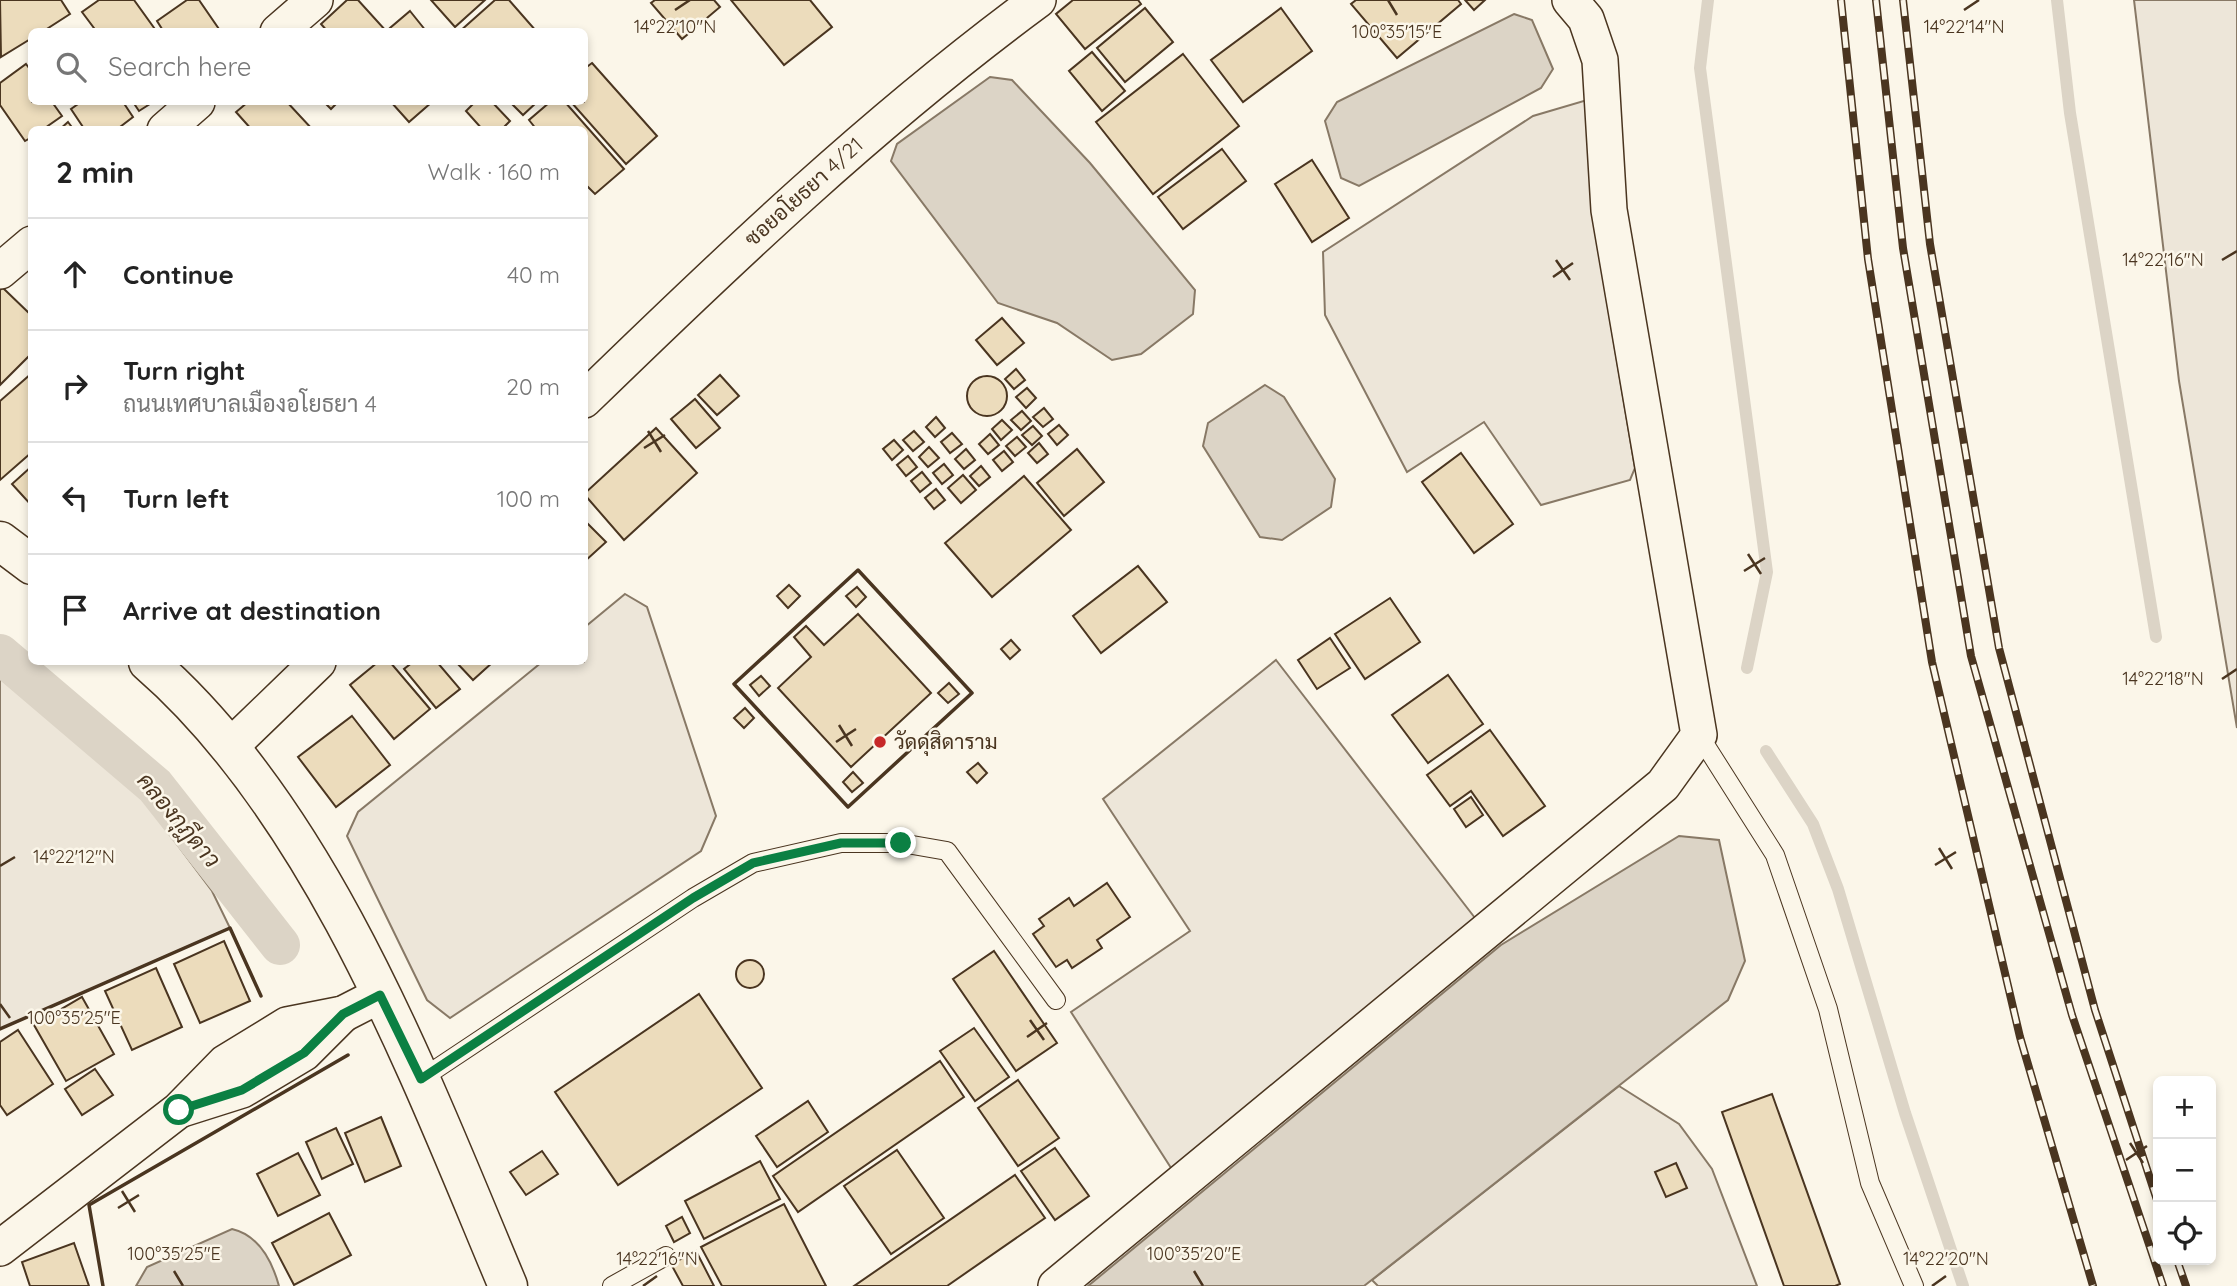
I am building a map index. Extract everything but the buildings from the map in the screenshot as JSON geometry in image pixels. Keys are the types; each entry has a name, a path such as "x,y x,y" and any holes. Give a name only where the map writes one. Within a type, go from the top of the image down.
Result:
{"street":[{"path":"283,28 315,0"},
{"name":"ซอยอโยธยา 4/21","path":"588,396 728,260 856,145 1038,0"},
{"path":"1056,1286 1663,785 1699,735 1609,210 1600,60 1586,19 1570,0"},
{"path":"0,271 28,247"},
{"path":"0,541 28,562"},
{"path":"151,665 231,746 310,862 421,1079 508,1286"},
{"path":"231,746 315,665"},
{"path":"0,1248 179,1110 225,1063 287,1025 343,1014 380,995"}],"lane":[{"path":"1699,735 1775,855 1828,1009 1870,1182 1914,1286"},
{"path":"421,1079 682,905 753,863 841,843 901,843 947,850 1056,1000"},
{"path":"612,1286 666,1255"}],"shaded area":[{"path":"2134,0 2237,0 2237,728 2179,381"},
{"path":"1514,14 1532,20 1553,69 1541,88 1359,186 1341,178 1325,121 1337,102"},
{"path":"990,77 1012,80 1090,163 1195,290 1193,314 1141,354 1112,360 1057,323 998,303 891,161 897,144"},
{"path":"1587,100 1592,212 1635,468 1630,480 1541,505 1484,422 1407,472 1325,315 1323,252 1533,116"},
{"path":"1265,385 1284,397 1335,479 1331,507 1282,540 1260,537 1203,446 1208,423"},
{"path":"625,594 647,607 716,816 701,851 450,1018 427,1000 347,836 358,812 538,665 588,665 588,625"},
{"path":"1276,660 1475,918 1173,1171 1071,1012 1190,931 1103,799"},
{"path":"0,678 143,799 212,891 230,928 0,1029"},
{"path":"1679,836 1719,840 1745,961 1728,1000 1364,1286 1088,1286 1501,945"},
{"path":"1619,1086 1679,1124 1712,1169 1757,1286 1378,1286 1372,1280"},
{"path":"232,1229 249,1237 263,1250 279,1286 136,1286 147,1267"}],"waterway":[{"path":"1708,0 1700,68 1767,572 1747,668"},
{"path":"2057,0 2070,113 2156,637"},
{"name":"คลองกุฎีดาว","path":"0,654 155,786 280,945"},
{"path":"1766,751 1813,824 1838,889 1905,1113 1963,1286"}],"railway":[{"path":"1841,0 1868,259 1932,662 2020,1037 2093,1286"},
{"path":"1876,0 1903,248 1971,656 2072,1015 2163,1286"},
{"path":"1903,0 1930,244 1999,648 2095,1010 2158,1202"},
{"path":"2179,1265 2186,1286"}],"wall":[{"path":"858,570 972,693 848,807 734,684 858,570"},
{"path":"0,1029 230,928 261,996"},
{"path":"103,1286 89,1205 348,1055"}],"place":[{"name":"วัดดุสิดาราม","path":"880,742"}],"route":[{"path":"179,1110 242,1090 304,1053 343,1014 380,995 421,1079 693,898 753,863 841,843 901,843"}]}
